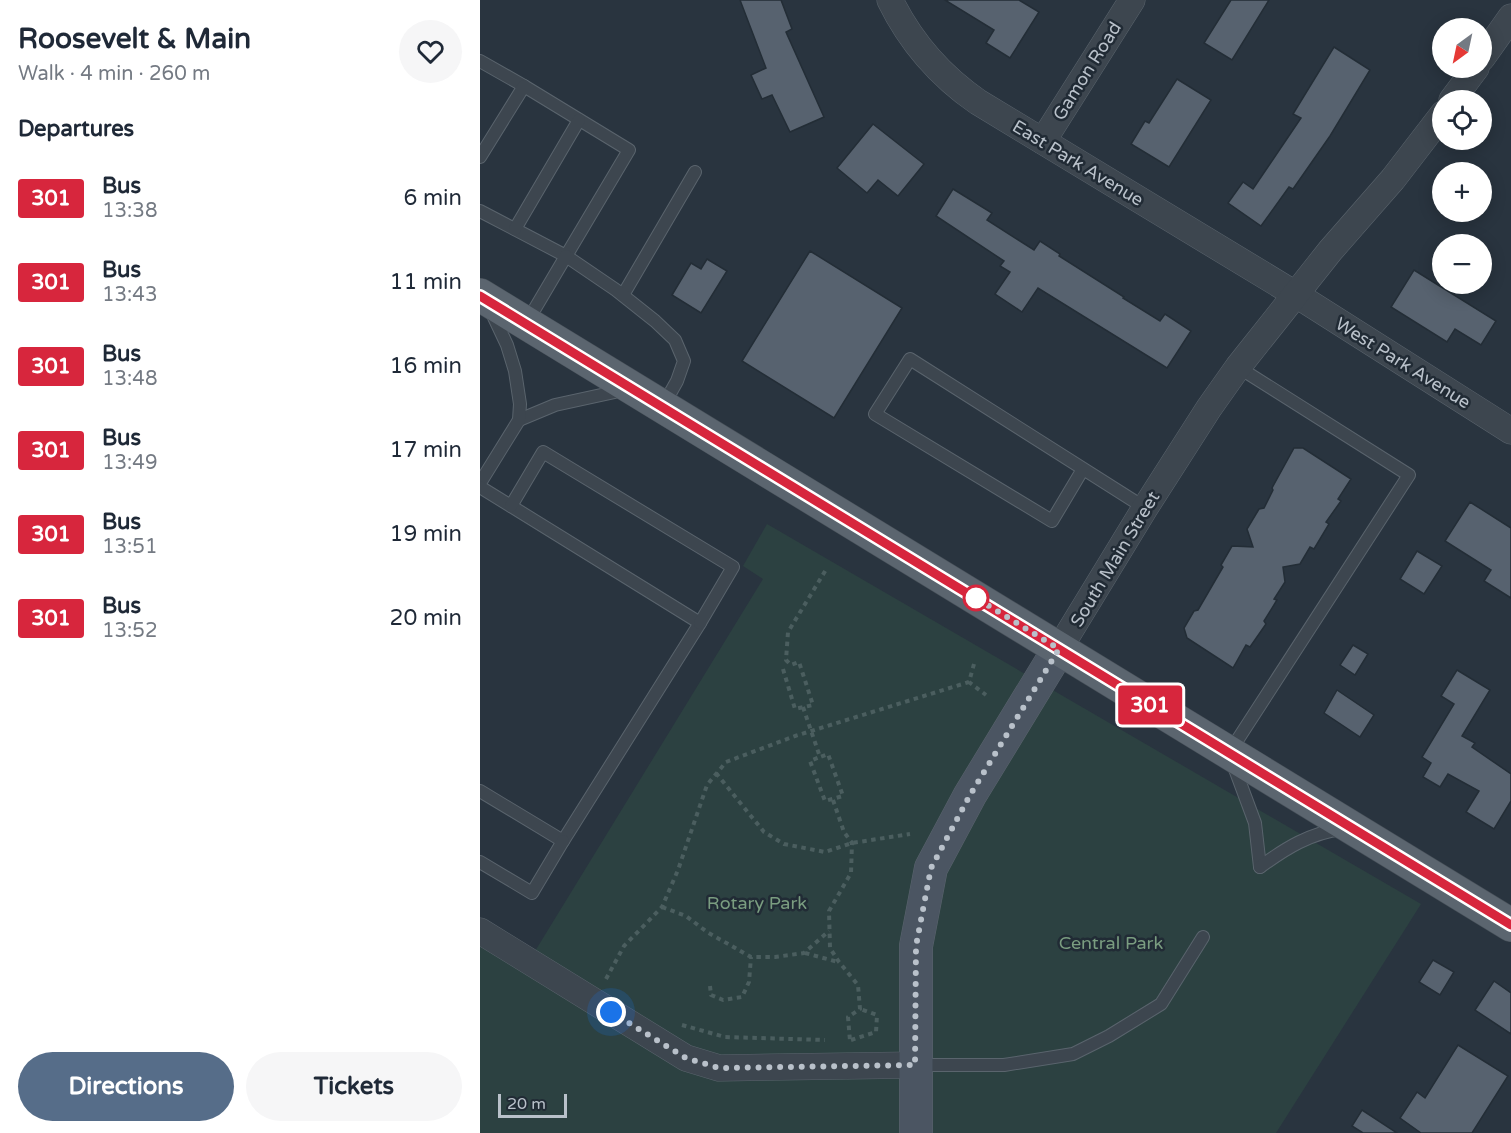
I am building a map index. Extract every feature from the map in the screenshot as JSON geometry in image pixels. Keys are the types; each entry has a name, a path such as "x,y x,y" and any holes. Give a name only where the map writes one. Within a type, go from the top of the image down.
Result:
{"main road":[{"path":"482,297 1511,925"}],"street":[{"name":"East Park Avenue","path":"890,0 910,37 937,69 978,102 1295,294"},
{"name":"Gamon Road","path":"1043,141 1132,0"},
{"path":"1492,44 1511,17"},
{"name":"South Main Street","path":"916,1133 916,946 931,868 970,795 1145,508 1209,408 1295,294 1393,179 1432,128"},
{"name":"West Park Avenue","path":"1295,294 1511,431"},
{"path":"480,931 686,1058 708,1065 719,1068 915,1065"}],"lane":[{"path":"480,61 629,150 526,323"},
{"path":"480,157 524,86"},
{"path":"514,229 579,120"},
{"path":"623,296 695,172"},
{"path":"480,212 566,256 623,296 675,340 684,361 677,381 662,407"},
{"path":"480,483 519,420 520,404 515,371 507,345 482,297"},
{"path":"1083,469 1052,521 875,414 910,359 1145,508"},
{"path":"1238,367 1409,475 1228,753 1255,823 1260,867 1299,841 1332,830 1352,828"},
{"path":"519,420 555,405 632,388"},
{"path":"480,862 532,893 733,567 543,452 511,506"},
{"path":"480,488 700,623"},
{"path":"480,791 563,841"},
{"path":"915,1065 1004,1065 1073,1054 1109,1036 1161,1004 1203,937"}],"path":[{"path":"783,669 795,709 813,705 799,662 791,665 786,660 788,632 827,568"},
{"path":"969,682 974,664"},
{"path":"969,682 986,695"},
{"path":"614,985 604,979 624,946 662,907 678,870 707,784 726,762 811,731 969,682"},
{"path":"802,708 820,757"},
{"path":"828,754 843,796 833,800 825,801 810,761 828,754"},
{"path":"716,773 764,832 784,844 825,852 852,843 910,834"},
{"path":"833,800 844,832 852,843 851,873 829,911 830,948 858,985 860,1009"},
{"path":"662,907 686,916 707,932 751,957 775,957 804,953 839,962"},
{"path":"804,953 829,930"},
{"path":"710,986 711,995 723,1000 742,997 749,982 751,957"},
{"path":"860,1009 877,1015 876,1032 850,1041 848,1017 860,1009"},
{"path":"674,1020 684,1026 725,1037 827,1040"}],"green space":[{"path":"767,524 1421,904 1276,1133 480,1133 480,930 529,961 763,579 743,566"}],"building":[{"path":"740,0 781,0 792,29 786,32 824,117 790,132 772,95 762,99 751,75 766,68"},
{"path":"945,0 1019,0 1039,12 1010,58 986,43 994,30"},
{"path":"1231,0 1269,0 1232,60 1204,43"},
{"path":"1334,47 1370,70 1330,136 1293,189 1289,187 1261,226 1228,203 1243,182 1253,189 1301,118 1293,114"},
{"path":"1177,79 1211,100 1169,167 1131,144 1145,121 1149,123"},
{"path":"873,124 924,164 898,196 878,180 867,193 837,168"},
{"path":"953,189 992,213 987,220 1034,250 1040,241 1060,254 1059,256 1160,321 1165,314 1191,331 1167,368 1038,288 1022,312 995,294 1010,272 1000,266 1004,261 936,216"},
{"path":"810,251 902,308 834,418 742,361"},
{"path":"707,259 727,271 701,313 672,295 691,263 701,269"},
{"path":"1414,270 1432,281 1432,294 1453,294 1496,321 1481,345 1455,329 1447,342 1391,307"},
{"path":"1294,448 1303,448 1351,479 1338,499 1341,501 1326,522 1329,524 1314,549 1310,547 1300,564 1283,567 1285,582 1264,621 1266,624 1250,647 1246,645 1233,668 1187,638 1184,628 1194,611 1198,610 1223,567 1221,565 1232,546 1253,547 1247,529 1259,509 1264,508"},
{"path":"1470,502 1511,528 1511,598 1484,581 1491,570 1445,541"},
{"path":"1417,551 1442,566 1424,594 1400,579"},
{"path":"1353,645 1368,654 1355,675 1340,665"},
{"path":"1457,670 1490,690 1462,736 1475,743 1472,747 1511,774 1511,801 1494,829 1466,812 1479,791 1448,774 1440,787 1423,777 1431,763 1422,757 1454,704 1441,696"},
{"path":"1337,690 1374,715 1360,737 1324,713"},
{"path":"1433,960 1454,972 1440,995 1419,982"},
{"path":"1494,981 1511,993 1511,1034 1475,1010"},
{"path":"1458,1045 1508,1076 1472,1133 1421,1133 1400,1118 1417,1092 1425,1098"},
{"path":"1362,1110 1397,1133 1363,1133 1352,1126"}],"bus line":[{"name":"301","path":"480,296 1511,925"}],"route":[{"path":"611,1012 686,1058 719,1068 915,1065 916,946 931,868 970,795 1059,649 968,593 976,598"}],"park label":[{"name":"Rotary Park","path":"757,903"},
{"name":"Central Park","path":"1111,943"}]}
